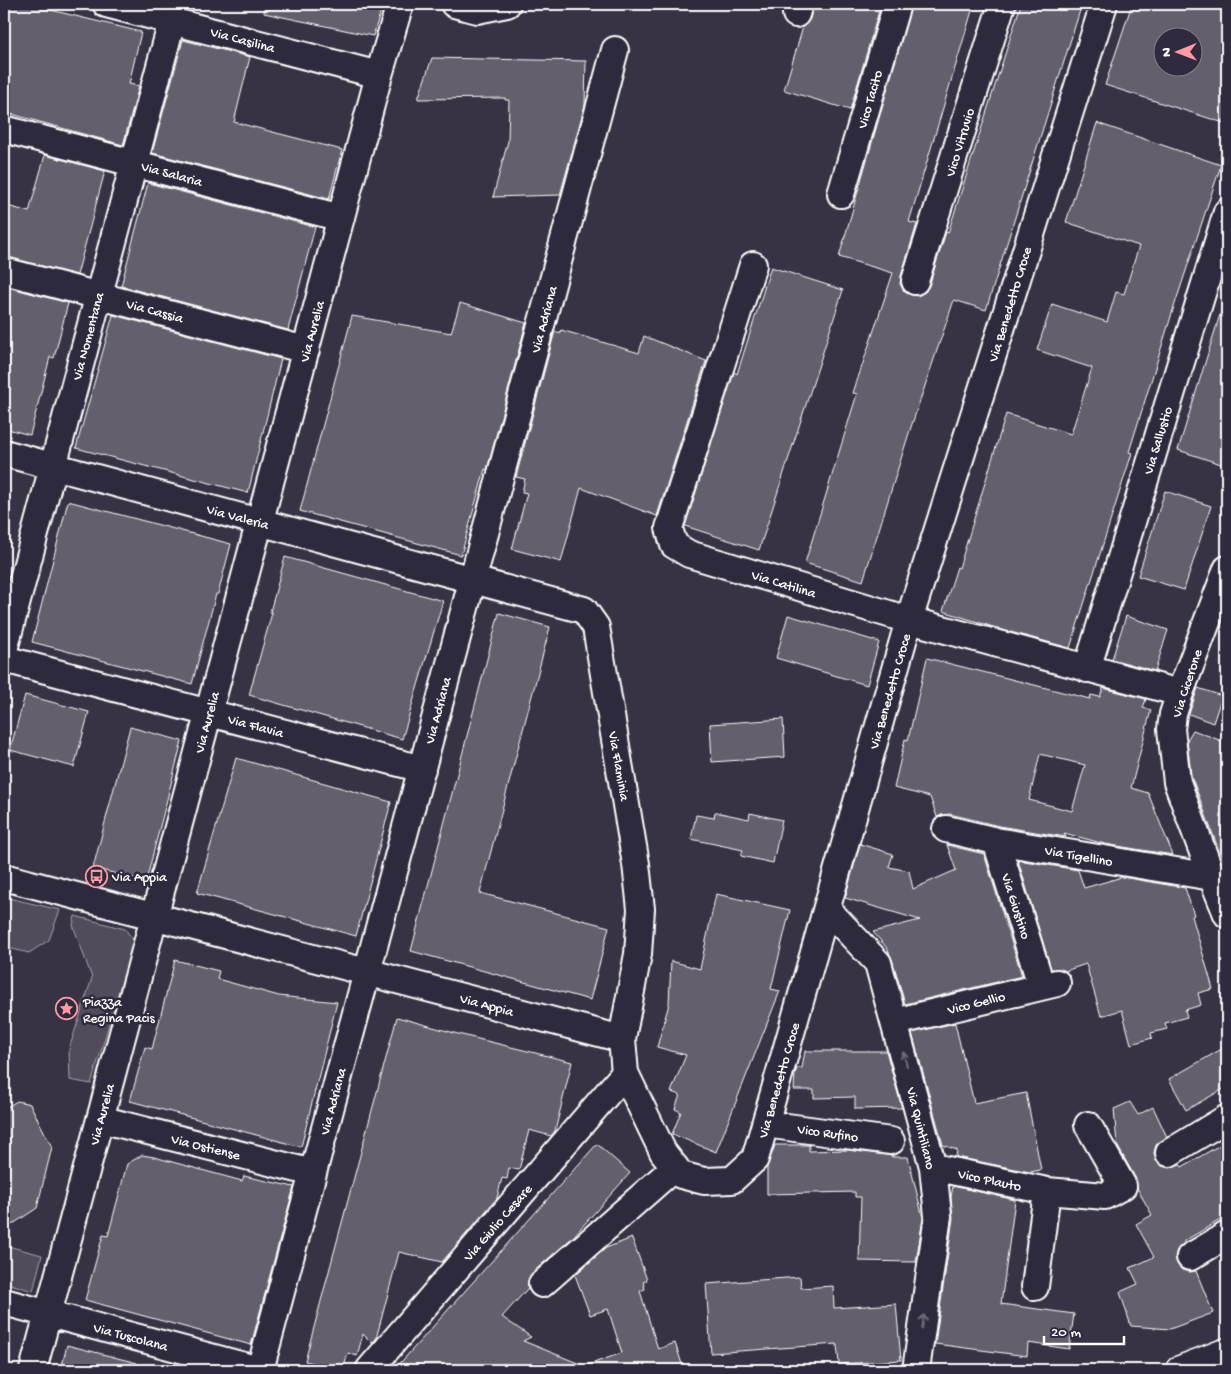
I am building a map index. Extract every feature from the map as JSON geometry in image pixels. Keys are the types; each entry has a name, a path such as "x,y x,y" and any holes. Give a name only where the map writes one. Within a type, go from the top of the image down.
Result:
{"street":[{"name":"Via Casilina","path":"106,4 379,75"},
{"name":"Via Aurelia","path":"33,1370 379,75 400,4"},
{"path":"454,4 477,10 507,4"},
{"name":"Vico Tacito","path":"841,194 897,4"},
{"name":"Vico Vitruvio","path":"915,281 1002,4"},
{"name":"Via Benedetto Croce","path":"622,1040 625,1073 663,1152 681,1174 704,1181 732,1180 755,1159 909,620 1104,4"},
{"name":"Via Nomentana","path":"4,650 172,21"},
{"name":"Via Adriana","path":"259,1370 615,50"},
{"name":"Via Salaria","path":"4,129 341,218"},
{"name":"Via Sallustio","path":"1087,669 1227,212"},
{"name":"Via Catilina","path":"753,265 669,528 674,545 690,554 909,620 1180,693"},
{"name":"Via Cassia","path":"4,271 306,350"},
{"name":"Via Valeria","path":"4,453 472,579"},
{"name":"Via Cicerone","path":"1227,568 1180,693 1173,714 1171,729 1177,782 1227,914"},
{"name":"Via Flaminia","path":"472,579 584,610 596,627 636,864 641,909 638,954 622,1040"},
{"name":"Via Flavia","path":"4,659 422,769"},
{"name":"Via Tigellino","path":"946,829 996,841 1212,877"},
{"name":"Via Giustino","path":"996,841 1047,977"},
{"name":"Via Appia","path":"4,877 622,1040"},
{"name":"Via Quintiliano","path":"827,909 878,963 933,1167 938,1216 916,1370"},
{"name":"Vico Gellio","path":"895,1022 1047,977"},
{"name":"Via Giulio Cesare","path":"369,1370 625,1073"},
{"path":"1169,1153 1227,1118"},
{"name":"Via Ostiense","path":"100,1119 312,1173"},
{"name":"Vico Rufino","path":"765,1124 891,1141"},
{"name":"Vico Plauto","path":"933,1167 1047,1191 1105,1196 1123,1186 1088,1125"},
{"path":"542,1284 675,1167"},
{"path":"1035,1287 1047,1191"},
{"path":"1190,1257 1227,1235"},
{"name":"Via Tuscolana","path":"4,1302 259,1370"},
{"path":"1180,1370 1227,1352"}],"shaded area":[{"path":"4,897 60,910 49,940 29,953 4,947"},
{"path":"75,916 125,929 134,941 91,1084 70,1080 69,1049 92,978 73,925"},
{"path":"4,1245 42,1255 33,1291 4,1282"}],"building":[{"path":"4,4 26,4 141,32 129,84 139,86 123,145 4,112"},
{"path":"265,4 383,4 373,36 264,13"},
{"path":"814,4 881,4 850,110 784,90 803,27 810,19"},
{"path":"912,4 974,4 909,222 917,224 900,284 904,291 918,296 925,292 929,286 946,232 948,233 1021,4 1082,4 986,310 954,300 909,433 863,581 805,563 857,394 853,393 893,273 839,257"},
{"path":"1132,4 1227,4 1227,124 1105,85"},
{"path":"183,40 250,57 234,122 342,150 329,199 152,153"},
{"path":"432,58 586,61 585,105 560,195 493,197 508,141 509,100 505,100 505,98 418,99"},
{"path":"1097,123 1221,165 1173,310 1129,452 1132,453 1070,648 943,611 957,567 959,568 1006,414 1071,434 1092,368 1037,350 1052,304 1107,322 1116,292 1124,294 1139,246 1066,222"},
{"path":"45,155 105,171 77,275 4,256 4,205 29,212"},
{"path":"148,183 315,227 288,330 121,286"},
{"path":"771,267 843,290 759,550 685,526 734,372 737,374"},
{"path":"4,286 68,303 54,358 50,357 30,435 4,428"},
{"path":"460,303 526,323 487,470 485,469 461,555 300,511 352,316 451,333"},
{"path":"1222,308 1227,309 1227,466 1178,450"},
{"path":"113,315 281,359 248,493 76,448"},
{"path":"561,330 639,353 644,336 706,361 657,516 581,488 561,562 512,549 527,493 522,492 525,479 516,477 555,331 560,333"},
{"path":"1165,491 1211,506 1184,590 1138,576"},
{"path":"68,501 231,544 192,684 32,642"},
{"path":"285,557 443,601 402,739 249,695 272,613 270,612"},
{"path":"499,613 550,627 480,893 609,927 590,1000 411,951"},
{"path":"788,615 879,642 867,685 776,658"},
{"path":"1126,616 1168,630 1155,671 1112,659"},
{"path":"927,658 1090,699 1091,695 1100,697 1103,688 1146,699 1143,708 1151,710 1131,788 1148,793 1173,855 1105,844 1064,833 1066,837 999,826 950,814 937,817 930,797 894,788 905,739 908,740","holes":["1040,754 1085,765 1072,811 1029,800"]},
{"path":"1198,688 1222,696 1213,723 1189,714"},
{"path":"25,695 89,712 74,767 10,750"},
{"path":"783,719 785,757 712,762 710,724"},
{"path":"130,727 182,741 146,881 93,868"},
{"path":"1193,730 1227,743 1227,867 1225,867 1191,775 1187,740"},
{"path":"236,758 391,802 356,936 197,893"},
{"path":"715,812 749,819 750,813 782,820 773,863 741,856 743,850 691,839 696,815 714,818"},
{"path":"860,844 893,854 889,867 909,871 913,889 956,870 947,845 984,854 1022,976 905,1004 892,959 887,948 873,932 920,920 845,898"},
{"path":"1018,860 1078,870 1084,888 1122,877 1185,888 1213,989 1198,993 1201,1005 1185,1010 1187,1017 1165,1023 1167,1029 1151,1033 1152,1038 1131,1044 1122,1010 1101,1016 1086,964 1065,971 1051,969"},
{"path":"716,894 790,910 771,989 780,991 716,1152 672,1134 681,1112 675,1109 680,1095 671,1092 686,1055 657,1047 669,1004 671,961 700,969"},
{"path":"175,960 219,971 217,979 279,996 337,1002 301,1147 130,1101 145,1047 152,1049"},
{"path":"397,1017 572,1062 555,1131 551,1136 529,1130 519,1170 509,1168 507,1179 502,1178 497,1198 442,1262 399,1252 376,1339 372,1343 363,1334 357,1356 348,1353 343,1370 339,1370 305,1361"},
{"path":"955,1023 974,1103 1026,1093 1041,1170 1030,1172 956,1157 957,1150 943,1145 912,1033"},
{"path":"1227,1046 1227,1087 1186,1110 1169,1079"},
{"path":"805,1051 886,1051 902,1108 855,1109 855,1097 814,1098 814,1090 794,1090 795,1074 797,1068 802,1068"},
{"path":"17,1101 30,1104 52,1147 37,1208 4,1230 4,1109"},
{"path":"1130,1102 1138,1115 1153,1107 1167,1137 1156,1145 1154,1153 1156,1161 1162,1166 1170,1168 1180,1164 1182,1167 1227,1141 1227,1216 1184,1241 1177,1250 1175,1257 1177,1264 1182,1270 1196,1271 1213,1313 1170,1329 1131,1326 1120,1292 1138,1284 1130,1268 1154,1257 1136,1224 1152,1215 1137,1188 1136,1179 1117,1145 1114,1109"},
{"path":"597,1144 630,1173 572,1238 532,1273 528,1280 528,1288 502,1317 531,1337 523,1341 585,1366 622,1353 608,1309 590,1315 575,1275 606,1248 632,1238 647,1280 643,1282 645,1289 640,1291 658,1349 675,1343 684,1370 394,1370"},
{"path":"775,1145 809,1145 809,1151 848,1150 892,1157 908,1157 923,1218 916,1262 859,1261 861,1197 855,1197 855,1192 767,1194 767,1167"},
{"path":"142,1155 242,1181 244,1176 294,1187 251,1345 85,1300 103,1235 108,1236 127,1164"},
{"path":"953,1186 1015,1200 1001,1304 1074,1314 1069,1349 1028,1343 1027,1356 935,1344 953,1218 951,1197"},
{"path":"800,1277 801,1288 833,1286 834,1308 896,1304 901,1360 839,1364 837,1344 711,1353 706,1284"},
{"path":"67,1345 137,1363 136,1370 61,1370"}],"place":[{"name":"Via Appia","path":"96,876"},
{"name":"Piazza Regina Pacis","path":"67,1009"}]}
